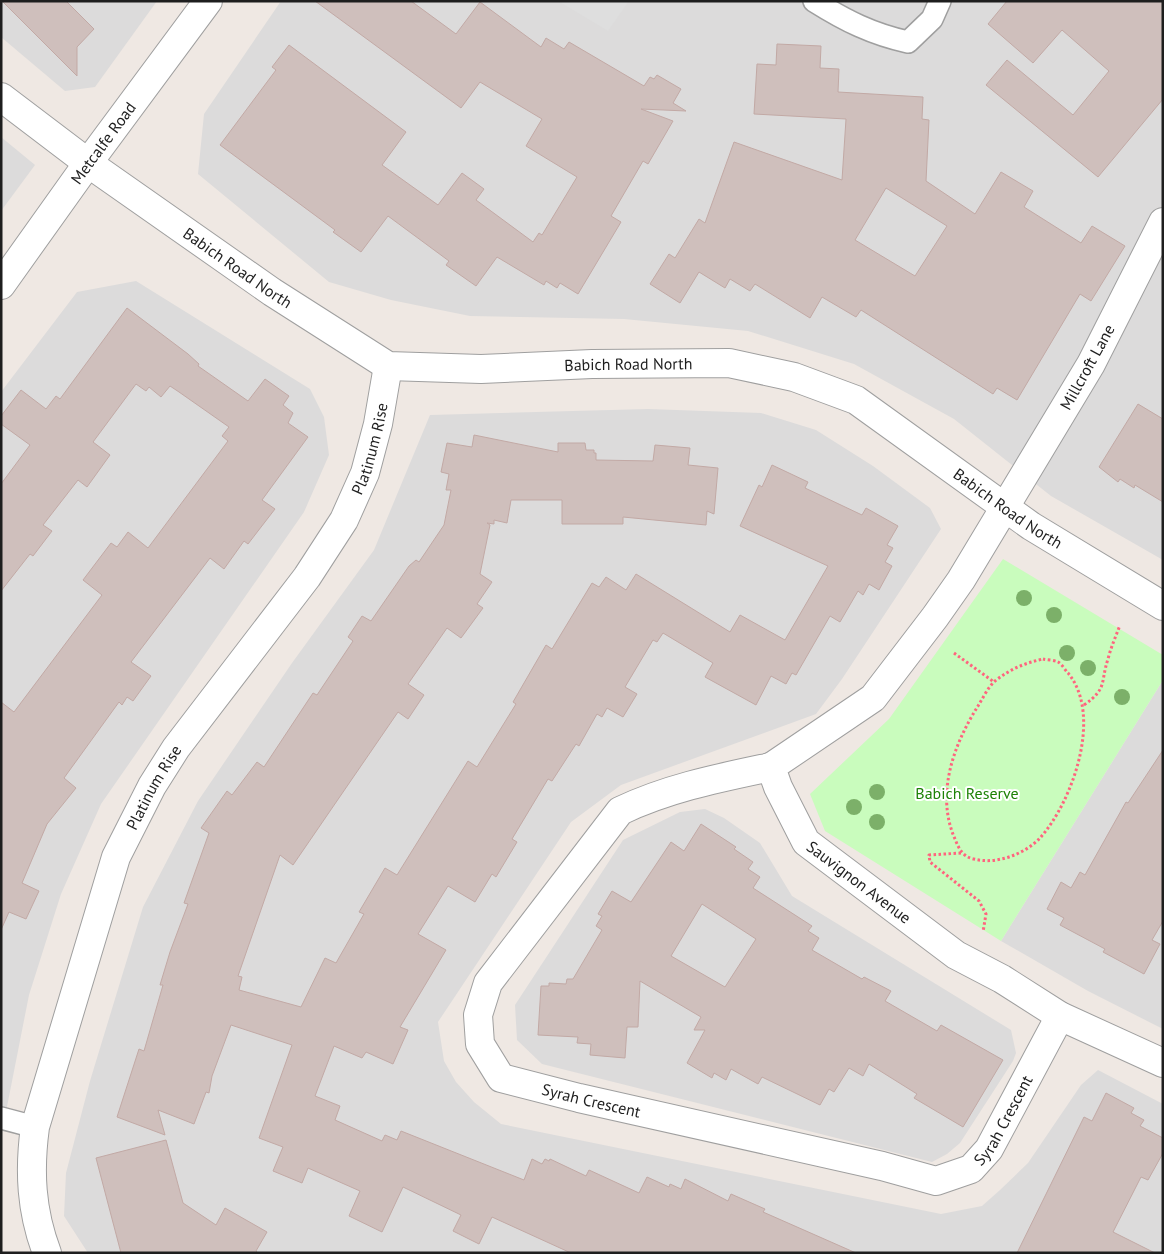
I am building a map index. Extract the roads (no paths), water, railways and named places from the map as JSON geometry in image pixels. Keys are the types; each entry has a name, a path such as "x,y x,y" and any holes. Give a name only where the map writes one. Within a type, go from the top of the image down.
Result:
{"street":[{"name":"Metcalfe Road","path":"1,285 88,163 208,1"},
{"name":"Babich Road North","path":"1,96 88,163 272,292 388,366 481,369 592,364 729,363 794,377 856,400 1005,508 1163,606"},
{"name":"Millcroft Lane","path":"1005,508 1091,364 1159,237"},
{"name":"Platinum Rise","path":"47,1253 35,1215 31,1187 30,1160 35,1127 116,857 152,786 176,748 307,576 344,520 366,474 378,424 388,366"},
{"path":"771,767 873,698 962,580 1005,508"},
{"name":"Sauvignon Avenue","path":"771,767 778,787 806,842 956,955 1002,979 1060,1016 1163,1063"},
{"name":"Syrah Crescent","path":"771,767 716,778 651,796 620,811 488,983 478,1015 480,1044 501,1078 578,1098 882,1166 936,1181 971,1169 988,1149 1060,1016"}],"lane":[{"path":"814,1 843,19 879,36 908,42 932,19 940,1"},
{"path":"1,1118 35,1127"}],"park label":[{"name":"Babich Reserve","path":"967,793"}]}
